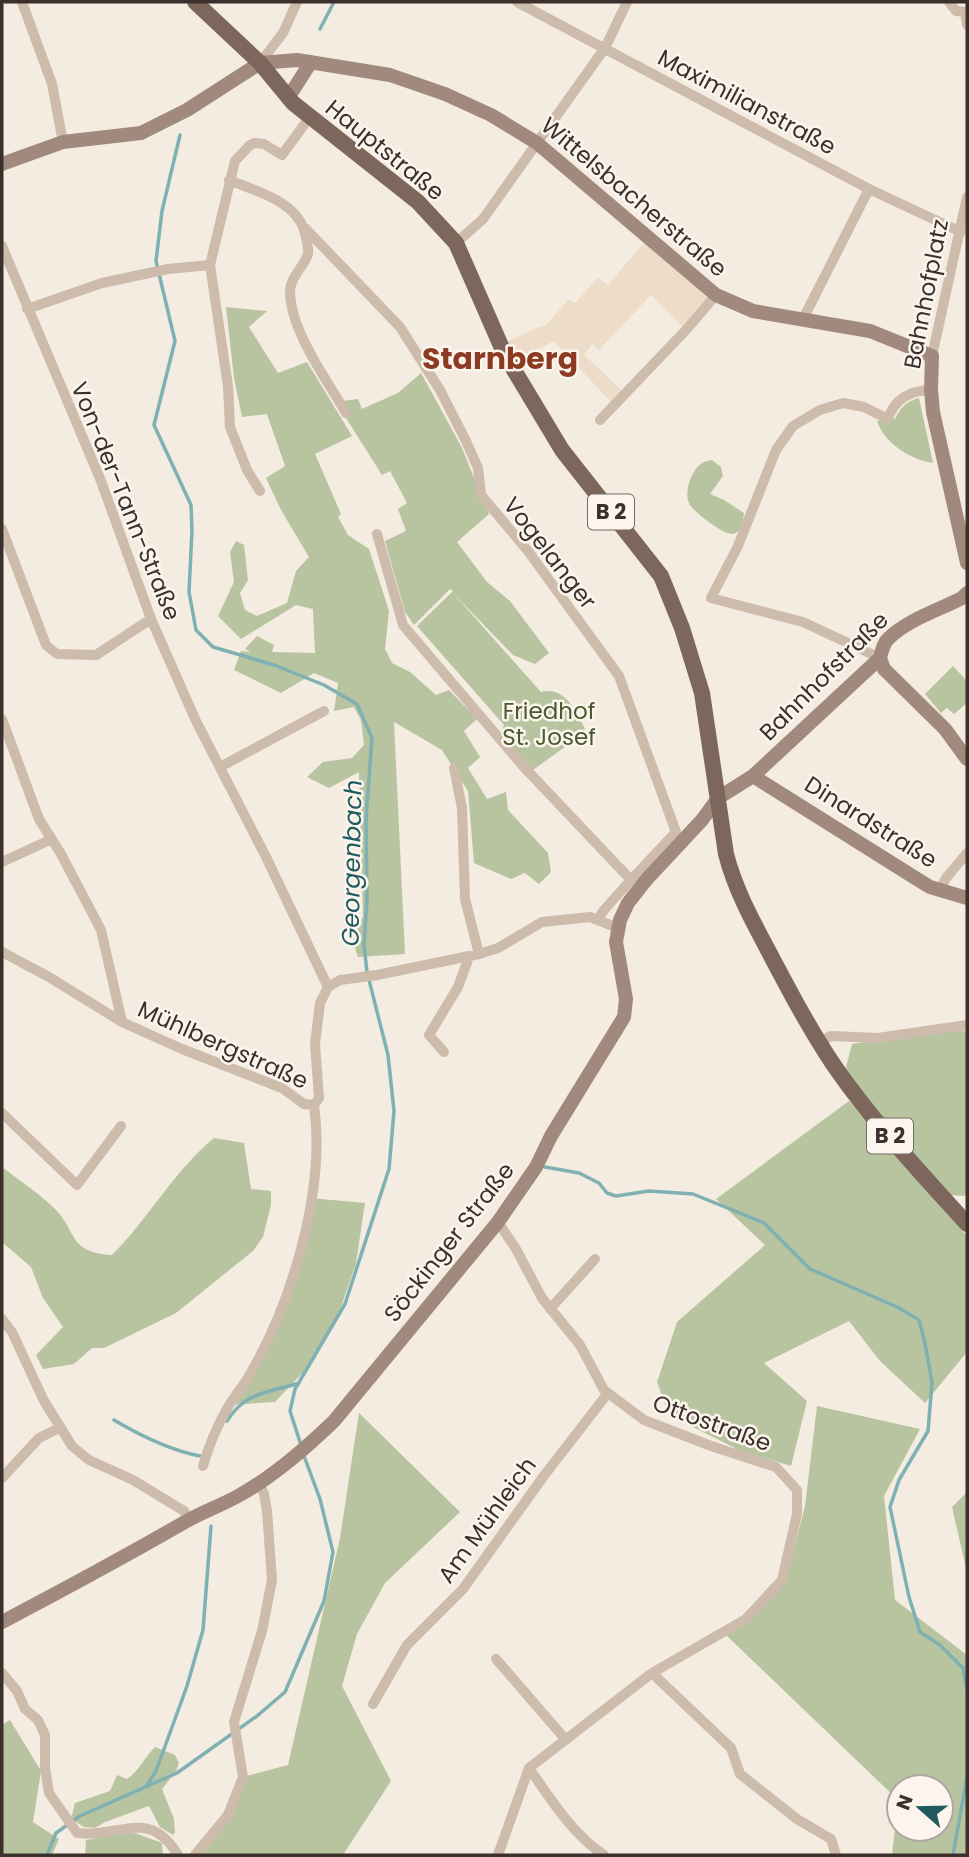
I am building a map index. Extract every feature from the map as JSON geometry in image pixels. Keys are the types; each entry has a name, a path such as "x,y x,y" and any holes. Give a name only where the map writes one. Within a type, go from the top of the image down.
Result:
{"main road":[{"name":"Hauptstraße","path":"195,2 260,63 288,98 309,118 418,202 456,243 505,355 548,429 661,576 682,628 702,692 718,799"},
{"name":"B 2","path":"718,799 726,854 733,880 781,975 819,1042 850,1087 967,1224"}],"street":[{"path":"23,2 52,84 63,142"},
{"path":"2,164 63,142 141,133 157,127 260,63 283,33 297,2"},
{"name":"Maximilianstraße","path":"517,2 869,189 961,232"},
{"path":"456,243 483,219 605,48 627,2"},
{"path":"948,3 957,11 966,12 967,25"},
{"name":"Wittelsbacherstraße","path":"260,63 280,60 310,62 390,75 445,93 491,115 537,142 716,295 753,311 870,331 932,356"},
{"path":"288,98 310,62"},
{"path":"260,491 247,470 230,427 228,386 210,265 235,161 255,143 264,144 282,155 309,118"},
{"path":"229,180 278,200 289,207 305,228 308,253 292,282 290,292 297,326 346,413"},
{"path":"803,319 869,189"},
{"name":"Bahnhofplatz","path":"967,197 932,356 931,390 933,412 967,563"},
{"name":"Vogelanger","path":"305,228 400,327 440,390 466,441 478,468 481,495 528,551 619,676 677,832 631,880"},
{"name":"Von-der-Tann-Straße","path":"2,246 101,481 151,619 196,721 266,857 328,987"},
{"path":"27,309 103,284 168,270 210,265"},
{"path":"600,420 716,295"},
{"path":"931,390 906,394 894,407 888,419 864,407 843,403 820,410 793,426 776,450 738,546 711,598 803,622 880,658 884,669 945,729 967,760"},
{"path":"2,530 46,645 57,654 96,655 151,619"},
{"path":"377,534 403,625 522,765 631,880 598,919"},
{"name":"Bahnhofstraße","path":"718,799 753,776 880,658 883,645 889,638 967,593"},
{"path":"220,767 324,711"},
{"path":"2,719 39,820 101,930 122,1022"},
{"path":"444,1052 429,1035 474,955 465,899 462,808 454,768"},
{"name":"Dinardstraße","path":"753,776 916,879 967,898"},
{"name":"Söckinger Straße","path":"2,1622 259,1483 309,1445 342,1411 498,1222 536,1167 551,1136 624,1017 626,999 617,953 618,928 628,903 718,799"},
{"path":"2,862 52,839"},
{"path":"940,890 946,878 967,853"},
{"path":"328,987 340,980 377,975 498,948 542,922 590,917 618,928"},
{"name":"Mühlbergstraße","path":"2,952 122,1022 282,1088 304,1104 314,1105 319,1098 315,1044 320,1003 328,987"},
{"path":"819,1042 831,1036 878,1038 967,1025"},
{"path":"203,1466 211,1440 229,1405 249,1377 294,1277 315,1171 318,1131 314,1105"},
{"path":"2,1113 77,1185 121,1126"},
{"name":"Ottostraße","path":"498,1222 508,1234 550,1309 580,1345 608,1393 644,1420 776,1467 797,1490 797,1514 782,1580 746,1619 652,1673 529,1768"},
{"path":"550,1309 595,1259"},
{"path":"2,1319 12,1332 59,1428 72,1446 89,1460 133,1480 184,1511 189,1520"},
{"name":"Am Mühleich","path":"373,1704 407,1645 463,1589 543,1477 608,1393"},
{"path":"2,1478 39,1438 59,1428"},
{"path":"195,1855 228,1815 243,1777 234,1724 262,1630 272,1580 267,1511 259,1483"},
{"path":"496,1658 566,1740"},
{"path":"2,1672 17,1691 25,1709 38,1720 45,1735 45,1768 49,1793 76,1833 88,1835 142,1826 158,1832 178,1855"},
{"path":"652,1673 731,1748 740,1774 797,1819 831,1839 836,1855"},
{"path":"498,1855 529,1768"},
{"path":"529,1768 549,1797 590,1846 604,1855"}],"green space":[{"path":"226,307 267,311 249,327 278,373 307,362 352,436 315,454 341,514 338,517 348,535 369,549 389,611 385,649 392,663 410,672 436,695 449,690 477,719 464,731 480,757 468,768 487,799 506,792 508,810 548,853 551,872 539,884 525,873 511,879 474,863 468,791 442,750 394,722 405,954 358,957 349,929 363,917 359,772 329,788 307,777 323,762 352,758 364,745 361,720 354,707 334,711 338,683 314,673 281,693 234,670 241,651 251,652 245,649 257,636 274,645 272,652 315,653 313,609 296,605 241,639 218,616 234,582 230,552 236,541 244,545 248,580 240,593 245,610 257,616 287,603 296,571 309,557 281,510 266,478 285,466 267,414 242,417 234,378"},
{"name":"Friedhof St. Josef","path":"421,373 461,446 489,514 457,542 487,582 510,601 549,653 535,664 513,655 453,593 541,692 556,693 568,701 585,729 577,738 533,770 501,734 504,725 417,626 453,591 450,589 414,625 405,612 385,541 406,531 398,509 407,503 390,471 382,475 346,418 350,416 342,401 358,399 362,409 398,393"},
{"path":"919,398 933,463 899,449 886,436 877,421 895,419 904,405"},
{"path":"712,460 721,467 723,476 710,494 744,513 742,528 733,534 716,527 689,503 688,487 692,476 698,466"},
{"path":"953,666 967,681 967,703 954,714 947,708 941,713 925,694"},
{"path":"967,1031 967,1196 948,1195 854,1084 846,1067 852,1044 936,1032"},
{"path":"849,1101 967,1236 967,1352 925,1403 880,1361 849,1321 764,1363 807,1401 791,1466 741,1451 669,1415 657,1382 677,1322 765,1245 716,1199"},
{"path":"214,1138 244,1143 251,1189 271,1191 271,1205 263,1237 253,1251 176,1313 104,1348 92,1348 74,1364 43,1369 36,1355 63,1327 43,1298 31,1267 2,1242 2,1167 53,1207 80,1245 97,1253 112,1255 186,1165"},
{"path":"310,1198 365,1203 356,1263 338,1316 310,1365 275,1402 229,1405 249,1377 294,1277"},
{"path":"817,1406 920,1429 884,1496 895,1600 967,1655 967,1855 892,1855 893,1843 955,1843 955,1773 885,1773 885,1788 725,1634 786,1581 805,1506"},
{"path":"359,1413 460,1512 385,1583 357,1634 342,1686 391,1781 343,1855 202,1855 199,1853 228,1815 243,1777 288,1765 340,1538"},
{"path":"967,1492 967,1573 952,1507"},
{"path":"10,1720 41,1771 33,1822 59,1839 52,1855 2,1855 2,1725"},
{"path":"155,1747 175,1755 179,1763 162,1789 174,1819 173,1835 160,1827 149,1806 95,1828 84,1827 71,1819 75,1803 110,1791 117,1775 127,1779"},
{"path":"132,1832 162,1843 163,1855 85,1855 86,1840"}],"shaded area":[{"path":"649,237 716,295 686,330 651,295 599,350 592,344 584,355 625,393 614,405 554,341 510,364 500,345 544,327 569,299 575,303 598,278 608,285"}],"waterway":[{"name":"Georgenbach","path":"320,29 334,2"},
{"name":"Georgenbach","path":"180,135 162,211 156,261 175,341 154,425 191,505 189,592 196,630 213,647 274,665 324,685 357,704 372,738 366,819 367,900 364,945 367,972 388,1055 394,1111 389,1169 345,1304 295,1389 290,1411 301,1445"},
{"path":"545,1167 579,1173 599,1183 607,1193 616,1196 649,1191 693,1194 764,1223 810,1269 897,1307 919,1320 932,1383 928,1431 899,1480 890,1507 909,1597 920,1632 940,1645 963,1668 967,1690"},
{"path":"227,1421 234,1411 250,1398 299,1383"},
{"path":"114,1420 156,1442 200,1456"},
{"path":"47,1855 56,1833 80,1816 177,1773 257,1716 285,1692 324,1601 333,1552 320,1499 304,1456"},
{"path":"147,1785 156,1771 187,1686 203,1630 211,1526"},
{"path":"953,1855 967,1777"}],"district":[{"name":"Starnberg","path":"500,359"}]}
